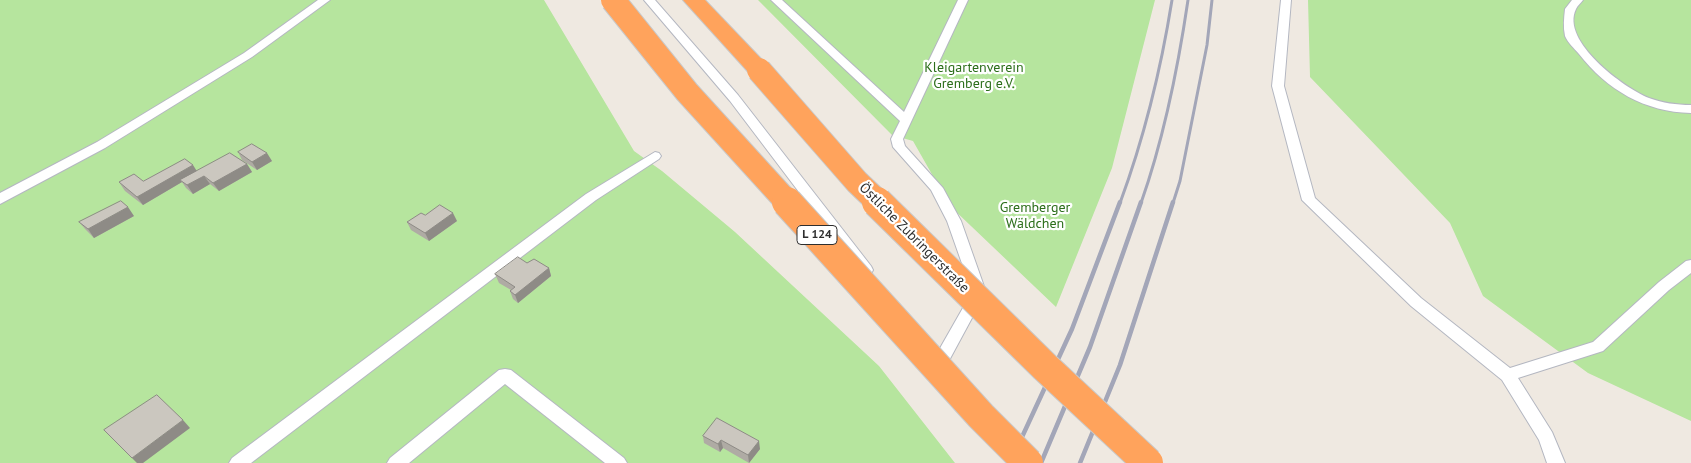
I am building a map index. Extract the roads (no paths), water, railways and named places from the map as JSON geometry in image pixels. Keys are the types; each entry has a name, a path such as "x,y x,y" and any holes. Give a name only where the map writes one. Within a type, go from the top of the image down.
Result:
{"highway":[{"name":"L 124","path":"613,0 687,92 981,416 1027,463"},
{"name":"Östliche Zubringerstraße","path":"693,0 759,70 858,182 1045,366 1148,463"}],"lane":[{"path":"0,200 101,145 248,55 326,0"},
{"path":"649,0 734,98 939,364 1027,463"},
{"path":"776,0 906,120"},
{"path":"939,364 978,292 954,221 936,188 899,147 897,139 963,0"},
{"path":"1286,0 1278,86 1310,200 1416,302 1508,375 1546,437 1556,463"},
{"path":"1578,0 1570,9 1570,35 1588,59 1624,90 1649,102 1678,110 1691,109"},
{"path":"238,463 591,198 655,156"},
{"path":"1508,375 1598,346 1664,286 1691,265"},
{"path":"396,463 505,374 618,463"}],"railway":[{"path":"1120,203 1137,154 1151,103 1163,52 1172,0"},
{"path":"1141,203 1157,153 1169,103 1188,0"},
{"path":"1173,203 1180,181 1207,45 1212,0"},
{"path":"1010,463 1072,329 1120,202"},
{"path":"1041,463 1090,347 1141,202"},
{"path":"1080,463 1120,365 1173,202"}],"park label":[{"name":"Kleigartenverein Gremberg e.V.","path":"974,76"},
{"name":"Gremberger Wäldchen","path":"1035,216"}]}
